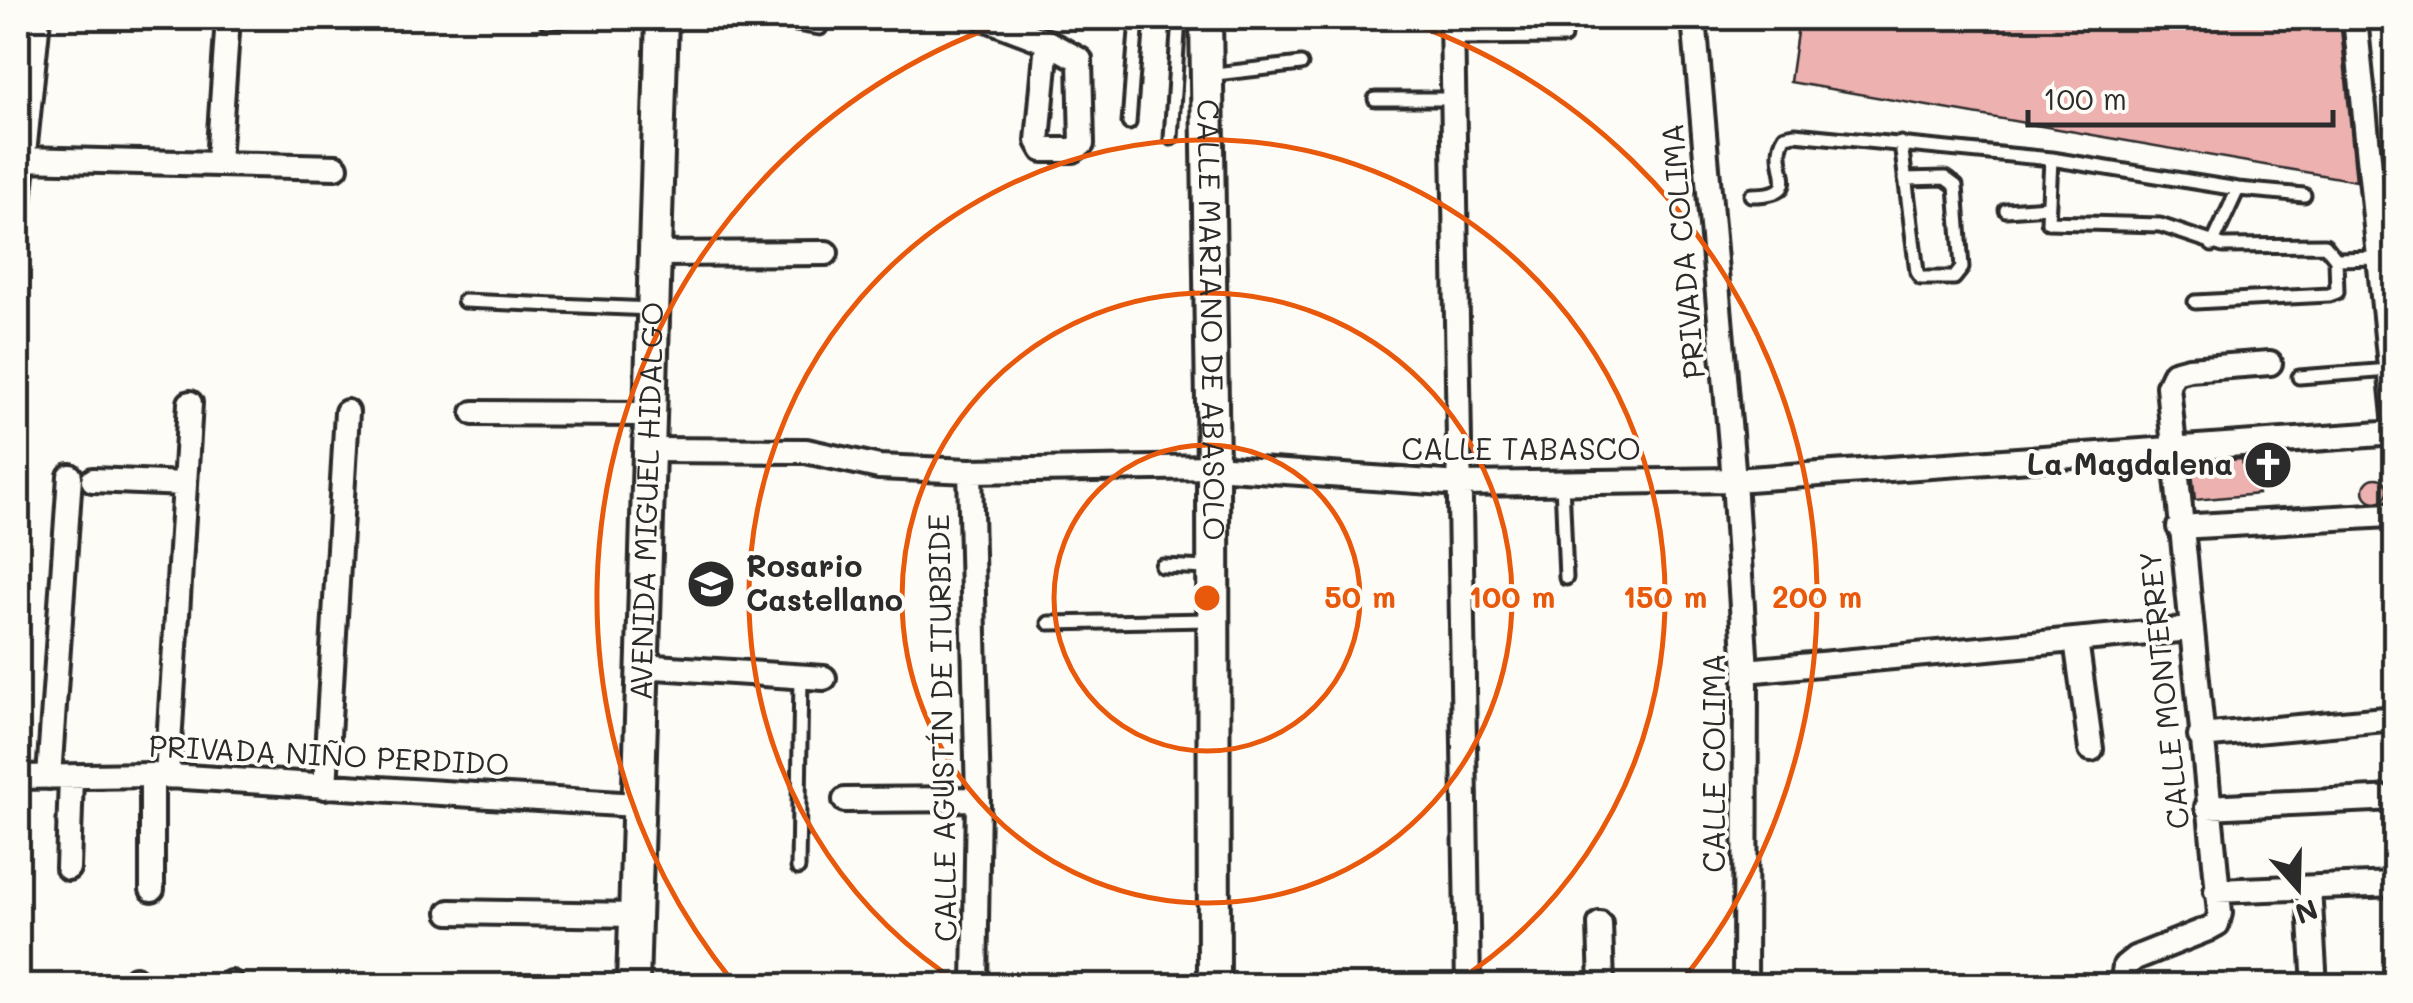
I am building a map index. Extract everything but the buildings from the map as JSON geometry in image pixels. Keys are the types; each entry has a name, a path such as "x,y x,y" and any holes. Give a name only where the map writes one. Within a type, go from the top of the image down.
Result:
{"street":[{"path":"18,212 26,44 38,18"},
{"path":"218,161 228,18"},
{"name":"AVENIDA MIGUEL HIDALGO","path":"633,986 646,450 662,18"},
{"path":"984,18 1048,42"},
{"name":"CALLE MARIANO DE ABASOLO","path":"1194,18 1207,75 1214,986"},
{"name":"PRIVADA COLIMA","path":"1694,18 1734,480"},
{"path":"2355,18 2385,218 2379,258 2396,429"},
{"path":"1452,28 1468,986"},
{"path":"23,158 336,166"},
{"path":"653,254 826,252"},
{"name":"CALLE MONTERREY","path":"2122,986 2126,966 2135,958 2217,924 2220,913 2168,386 2174,373 2189,369 2270,363"},
{"path":"152,890 190,403"},
{"path":"325,787 346,412"},
{"path":"474,413 648,414"},
{"name":"CALLE TABASCO","path":"646,450 806,450 878,468 1213,468 1461,484 1734,480 2172,450 2396,429"},
{"name":"CALLE AGUSTÍN DE ITURBIDE","path":"970,471 978,800 975,986"},
{"path":"68,868 60,777 81,478 185,484"},
{"name":"CALLE COLIMA","path":"1734,480 1746,671 1745,986"},
{"path":"2180,526 2389,515 2396,511"},
{"path":"1746,671 2190,629"},
{"path":"2076,640 2091,750"},
{"path":"640,666 812,678"},
{"path":"2200,736 2396,718"},
{"name":"PRIVADA NIÑO PERDIDO","path":"18,777 160,776 636,806"},
{"path":"2207,807 2396,798"},
{"path":"845,800 978,800"},
{"path":"2216,892 2396,884"},
{"path":"2308,888 2315,986"},
{"path":"450,912 634,915"},
{"path":"1600,924 1602,986"}],"lane":[{"path":"547,22 573,18"},
{"path":"759,18 820,28"},
{"path":"1129,122 1137,18"},
{"path":"1171,138 1194,18"},
{"path":"1535,18 1539,37"},
{"path":"1452,28 1564,36"},
{"path":"1207,75 1301,64"},
{"path":"1375,99 1454,99"},
{"path":"1750,195 1780,192 1784,183 1780,144 1785,136 1795,134 2051,159 2238,189 2304,194"},
{"path":"1901,143 1917,272 1920,278 1928,280 1954,278 1962,268 1956,186 1945,178 1906,179"},
{"path":"2051,159 2048,222 2160,225 2212,244 2325,245 2336,259 2337,292 2195,302"},
{"path":"2212,244 2238,189"},
{"path":"2006,210 2047,207"},
{"path":"2336,259 2379,258"},
{"path":"464,302 652,308"},
{"path":"2299,376 2390,370"},
{"path":"1562,482 1566,578"},
{"path":"1162,566 1213,568"},
{"path":"1049,622 1214,620"},
{"path":"798,868 812,678"}],"place":[{"name":"La Magdalena","path":"2268,465"},
{"name":"Rosario Castellano","path":"711,584"}]}
